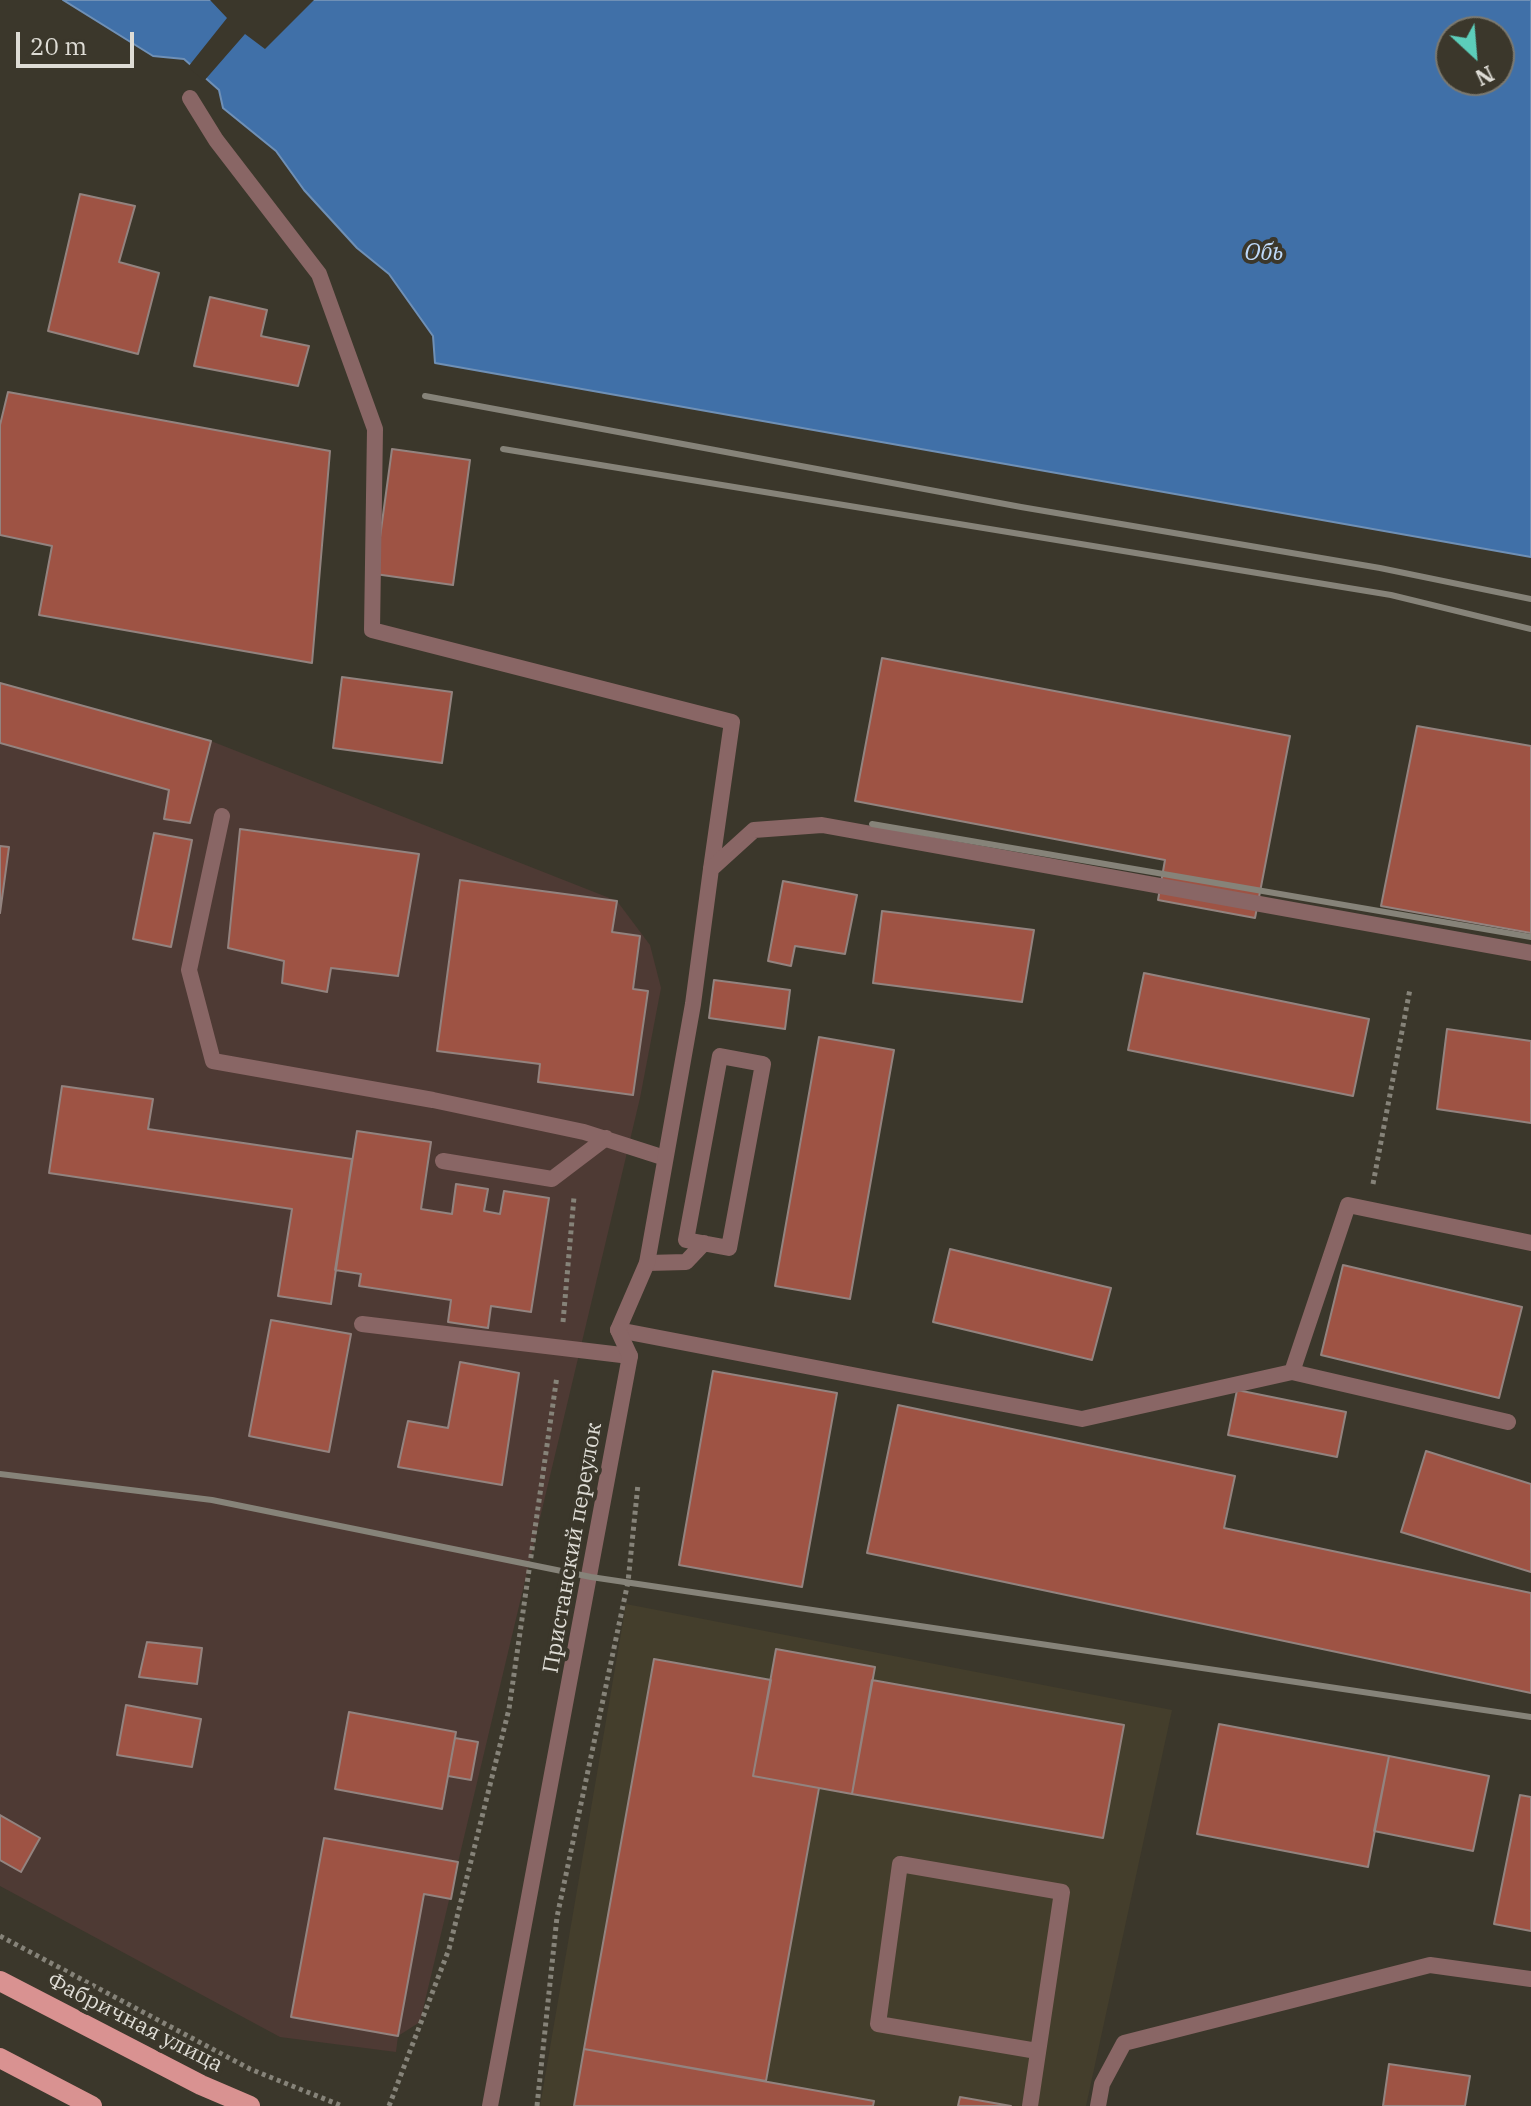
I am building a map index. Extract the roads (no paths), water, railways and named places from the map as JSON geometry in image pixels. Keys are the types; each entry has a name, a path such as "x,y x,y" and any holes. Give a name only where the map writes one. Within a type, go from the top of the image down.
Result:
{"main road":[{"name":"Фабричная улица","path":"0,1981 201,2085 250,2106"},
{"path":"0,2058 78,2103"}],"street":[{"path":"190,98 216,140 319,274 375,429 372,630 732,722 693,1004 647,1263 618,1330 630,1356"},
{"path":"222,816 189,970 213,1061 433,1100 606,1138 665,1158"},
{"path":"711,869 754,830 822,825 1531,953"},
{"path":"720,1056 763,1064 729,1248 704,1243 686,1240 720,1056"},
{"path":"443,1161 552,1179 606,1138"},
{"path":"1292,1372 1348,1205 1531,1243"},
{"path":"647,1263 686,1262 704,1243"},
{"path":"362,1324 630,1356"},
{"path":"618,1330 1082,1419 1292,1372 1508,1422"},
{"name":"Пристанский переулок","path":"490,2106 630,1356"},
{"path":"1030,2106 1062,1892 900,1864 878,2024 1037,2051"},
{"path":"1098,2106 1102,2084 1124,2043 1430,1965 1531,1979"}],"water":[{"name":"Обь","path":"63,0 1531,0 1531,557 435,363 433,336 389,274 357,248 304,190 276,151 223,108 219,90 184,59 153,56"}],"railway":[{"path":"425,396 1021,507 1380,568 1531,599"},
{"path":"503,449 1391,595 1531,629"},
{"path":"872,824 1531,937"},
{"path":"0,1474 212,1500 591,1577 1531,1717"}]}
